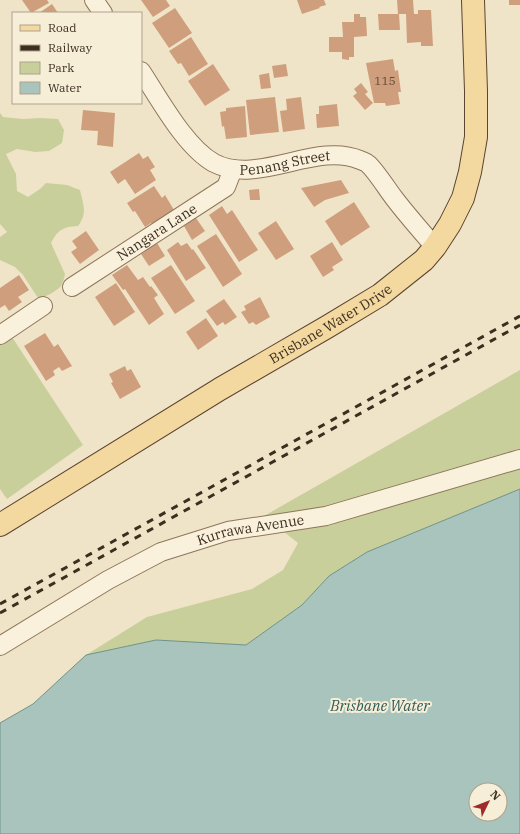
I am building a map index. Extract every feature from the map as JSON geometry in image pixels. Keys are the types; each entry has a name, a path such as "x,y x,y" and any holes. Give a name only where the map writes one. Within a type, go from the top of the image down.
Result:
{"main road":[{"name":"Brisbane Water Drive","path":"0,525 220,388 380,295 424,260 435,247 450,224 463,198 470,172 476,137 473,0"}],"street":[{"path":"94,0 102,12"},
{"name":"Penang Street","path":"142,72 183,134 198,151 214,163 233,169 248,170 334,155 350,156 368,164 399,206 435,247"},
{"name":"Nangara Lane","path":"72,287 226,187 233,169"},
{"path":"0,334 43,306"},
{"name":"Kurrawa Avenue","path":"0,646 108,580 160,552 228,531 326,516 520,459"}],"green space":[{"path":"0,113 3,117 23,119 58,119 64,130 62,143 49,151 35,152 17,149 6,154 16,174 17,191 28,197 46,183 67,185 80,190 84,208 83,217 78,226 64,228 58,232 51,243 65,274 59,288 41,298 38,298 23,275 15,267 0,260 0,237 7,232 0,224"},
{"path":"12,337 83,445 7,499 0,489 0,344"},
{"path":"520,370 520,489 367,552 329,576 302,605 246,645 156,640 86,655 147,617 252,589 283,570 298,543 264,516"}],"water":[{"name":"Brisbane Water","path":"520,489 520,834 0,834 0,723 33,704 86,655 156,640 246,645 302,605 329,576 367,552"}],"building":[{"path":"22,0 47,0 49,3 33,12 30,12"},
{"path":"141,0 166,0 170,6 153,17"},
{"path":"297,0 324,0 326,5 302,14"},
{"path":"397,0 413,0 414,14 418,14 418,10 431,10 433,46 421,46 421,42 407,43 406,14 399,14 400,30 379,30 378,14 398,14"},
{"path":"509,0 520,0 520,5 509,5"},
{"path":"52,4 57,12 40,12"},
{"path":"175,8 192,33 169,48 152,23"},
{"path":"354,14 360,14 360,17 366,17 367,36 354,37 354,57 349,57 349,60 342,59 342,52 329,52 329,37 343,37 342,22 354,22"},
{"path":"191,37 208,64 189,76 181,63 178,64 169,51"},
{"path":"393,59 395,71 398,70 401,92 398,92 400,104 386,106 385,103 374,103 366,63"},
{"path":"213,64 230,90 205,106 188,81"},
{"path":"286,64 288,76 274,78 272,66"},
{"path":"269,73 271,88 261,89 259,75"},
{"path":"361,83 368,92 365,94 373,103 365,110 353,96 357,93 354,89"},
{"path":"275,97 279,132 250,135 246,100"},
{"path":"301,97 305,129 283,132 280,111 287,110 286,99"},
{"path":"337,104 339,126 317,128 316,114 319,114 319,106"},
{"path":"245,106 247,137 226,139 224,126 222,127 220,112 226,111 226,108"},
{"path":"83,110 115,113 113,147 97,145 98,131 81,130"},
{"path":"139,153 143,159 148,156 155,167 150,170 156,180 135,194 125,179 118,184 110,172"},
{"path":"341,180 349,193 325,200 314,207 301,188"},
{"path":"154,186 162,198 165,195 174,210 145,227 135,211 133,212 127,203"},
{"path":"259,189 260,200 250,200 249,190"},
{"path":"354,202 370,227 341,246 325,221"},
{"path":"222,206 227,214 232,210 258,250 239,262 209,215"},
{"path":"196,218 205,231 192,240 184,226"},
{"path":"276,221 294,249 276,260 258,233"},
{"path":"86,231 99,250 80,264 71,252 77,248 72,241"},
{"path":"216,234 242,274 223,287 197,246"},
{"path":"178,242 181,246 187,243 206,268 186,281 167,250"},
{"path":"332,242 343,260 332,267 334,270 323,277 310,256"},
{"path":"157,243 165,256 149,266 141,254"},
{"path":"127,265 138,280 143,277 158,295 154,298 164,314 149,325 125,289 123,290 112,275"},
{"path":"171,265 195,301 175,314 151,278"},
{"path":"19,275 29,290 18,297 22,302 9,311 5,305 0,308 0,288"},
{"path":"116,283 135,312 114,326 95,297"},
{"path":"260,297 270,317 256,325 253,322 249,324 241,312 246,310 244,306"},
{"path":"224,299 237,317 225,325 223,322 217,326 206,311"},
{"path":"206,318 218,336 198,350 186,332"},
{"path":"45,333 54,347 58,344 72,366 62,371 59,367 53,371 55,375 46,381 24,346"},
{"path":"125,366 127,371 131,369 141,387 120,399 111,383 113,382 109,374"}],"railway":[{"path":"0,604 520,316"},
{"path":"0,613 520,325"}]}
